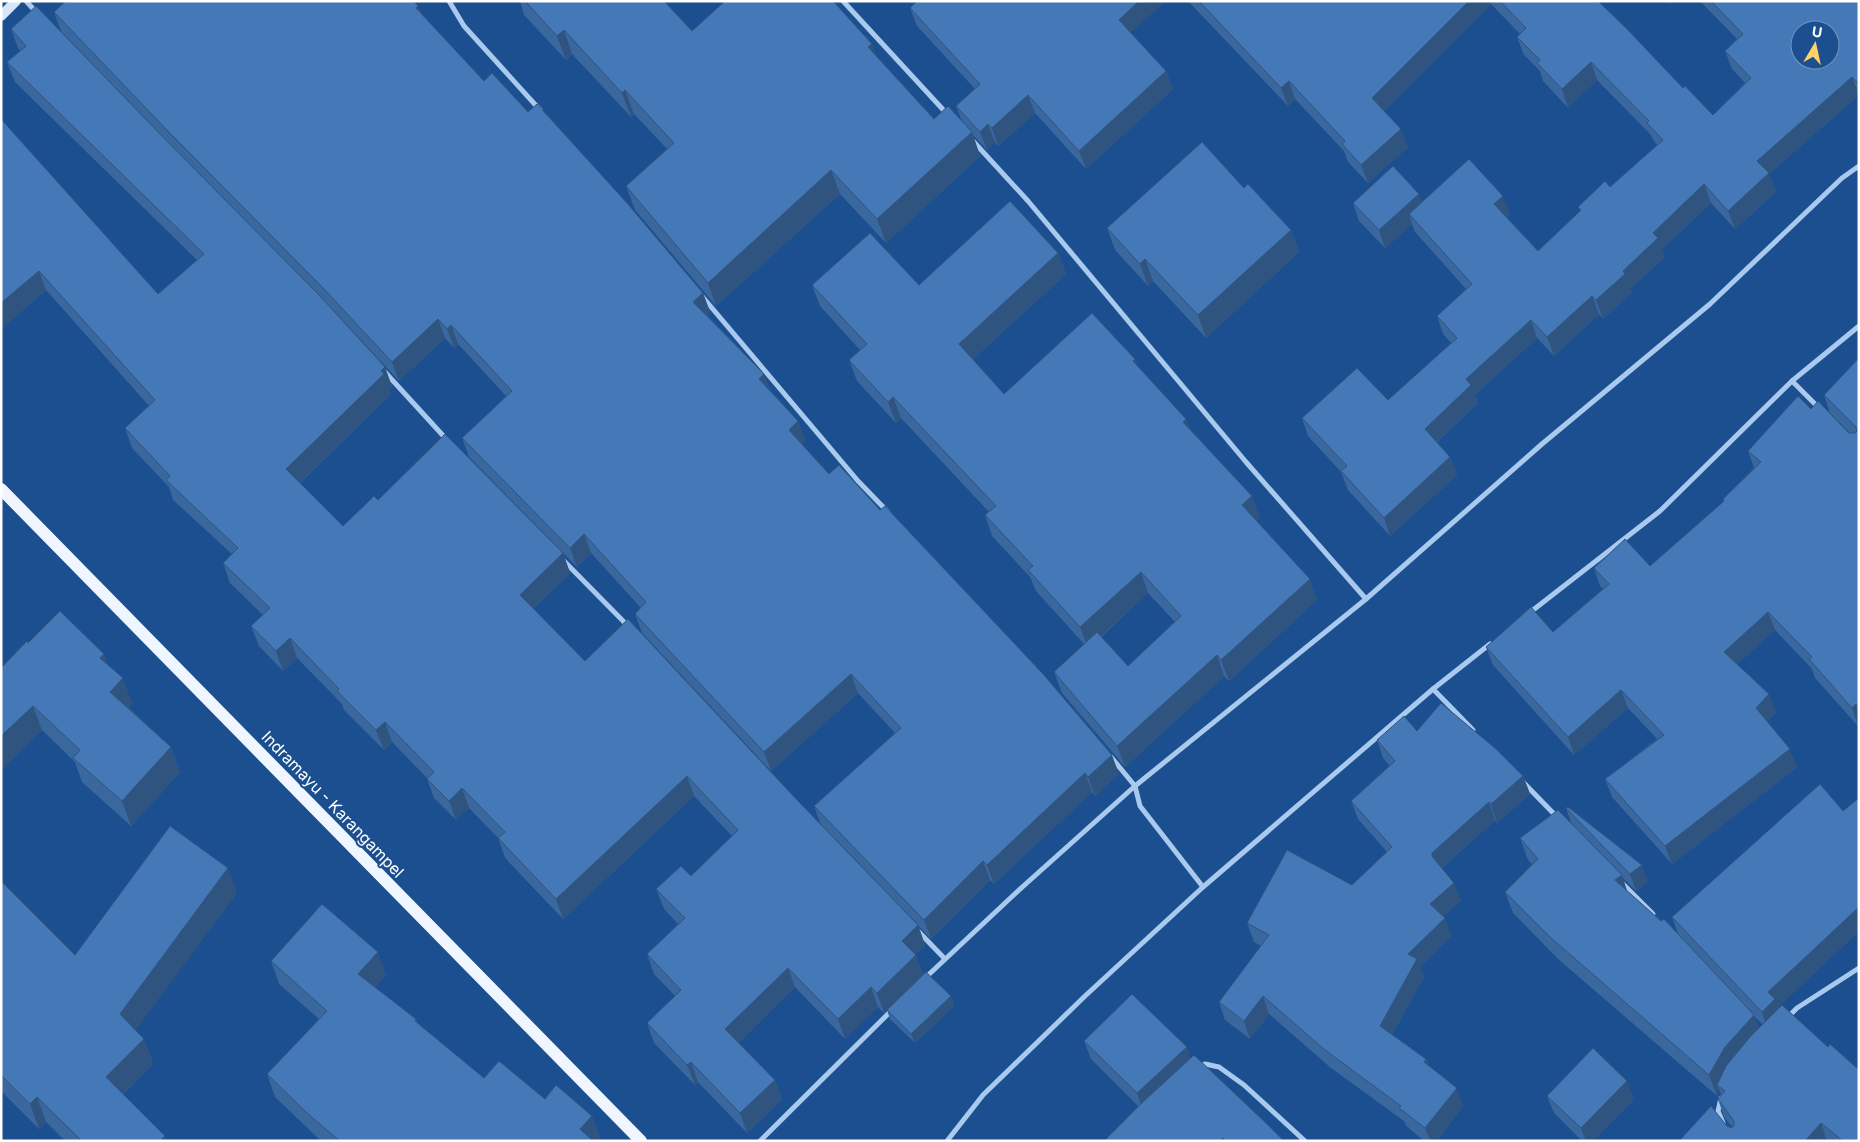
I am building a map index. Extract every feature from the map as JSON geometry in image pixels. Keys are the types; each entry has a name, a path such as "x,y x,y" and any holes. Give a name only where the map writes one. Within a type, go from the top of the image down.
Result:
{"main road":[{"name":"Indramayu - Karangampel","path":"1,489 642,1141"}],"street":[{"path":"1,16 16,1"},
{"path":"26,1 40,15"},
{"path":"449,1 464,26 544,115"},
{"path":"843,1 956,122"},
{"path":"969,136 1028,201 1246,462 1366,599"},
{"path":"917,985 1135,786 1366,599 1542,444 1710,304 1842,178 1859,166"},
{"path":"694,286 858,480 892,516"},
{"path":"1527,616 1660,511 1792,381 1859,326"},
{"path":"383,370 449,442"},
{"path":"1792,381 1826,414"},
{"path":"560,556 636,634"},
{"path":"948,1141 983,1095 1084,997 1203,888 1433,689 1495,640"},
{"path":"1433,689 1480,738"},
{"path":"1104,749 1135,786 1140,806 1203,888"},
{"path":"1514,773 1562,822"},
{"path":"1616,877 1657,919"},
{"path":"911,924 945,959"},
{"path":"1785,1020 1797,1008 1859,968"},
{"path":"760,1141 897,1006"},
{"path":"1193,1070 1206,1064 1219,1067 1244,1086 1305,1141"},
{"path":"1722,1093 1718,1111 1725,1127"}],"building":[{"path":"66,1 414,1 418,6 416,8 484,81 492,73 528,112 537,104 627,203 703,293 693,302 764,374 759,379 798,421 789,430 829,474 839,465 880,510 885,506 1044,675 1112,755 1088,777 1085,773 987,865 983,861 924,920 814,806 901,728 851,674 764,752 635,614 646,602 584,534 570,548 462,438 512,391 451,325 447,329 438,319 392,362 325,290 54,12"},
{"path":"525,1 664,1 692,31 725,1 833,1 872,44 868,47 934,119 948,106 972,132 877,219 831,170 708,283 626,186 674,143 625,90 622,93 564,30 557,36"},
{"path":"917,1 1139,1 1119,20 1166,71 1079,151 1028,95 992,128 988,124 980,132 956,106 980,84 910,8"},
{"path":"1199,1 1469,1 1372,98 1401,129 1361,165 1342,144 1345,141 1289,81 1281,88"},
{"path":"1500,1 1598,1 1683,88 1685,86 1713,115 1751,78 1725,51 1743,34 1711,1 1859,1 1859,84 1852,77 1757,161 1769,173 1728,211 1704,184 1653,233 1658,238 1623,271 1625,274 1596,300 1592,296 1547,337 1531,320 1466,379 1471,385 1425,429 1450,457 1384,518 1341,471 1347,466 1302,418 1357,368 1388,400 1457,338 1437,316 1472,284 1409,214 1469,159 1503,196 1494,204 1538,251 1581,210 1578,207 1605,181 1610,187 1663,140 1647,123 1649,121 1591,62 1562,89 1537,63 1540,60 1517,37 1526,28"},
{"path":"36,6 319,295 385,367 381,371 384,374 286,469 343,526 374,496 378,500 445,434 563,553 520,595 585,661 628,619 799,802 918,925 902,941 916,955 877,993 871,987 838,1019 788,968 725,1029 775,1080 740,1113 691,1062 687,1065 647,1023 681,990 647,954 685,918 656,889 681,866 691,876 738,830 687,776 556,899 498,838 505,832 462,788 449,801 427,779 434,772 385,722 376,730 337,691 339,689 290,638 276,651 251,626 270,608 223,563 238,548 166,480 170,476 125,428 155,400 39,271 1,303 1,119 158,294 204,254 7,62 26,46 11,29"},
{"path":"1202,142 1244,188 1248,184 1291,230 1198,315 1145,259 1140,264 1107,228"},
{"path":"1393,166 1419,194 1379,230 1353,203"},
{"path":"1010,201 1058,253 959,344 1004,394 1092,313 1135,359 1133,361 1186,419 1183,422 1252,496 1242,505 1310,579 1221,660 1217,655 1117,746 1054,672 1097,632 1128,666 1181,616 1141,572 1080,627 1028,570 1033,566 985,515 996,506 893,397 888,402 849,360 867,344 812,285 870,233 919,285"},
{"path":"1859,358 1859,707 1856,704 1852,708 1809,659 1812,657 1768,612 1724,652 1769,694 1756,708 1790,749 1665,846 1605,779 1664,735 1621,690 1568,737 1486,647 1531,607 1553,632 1609,584 1594,568 1625,539 1650,566 1724,501 1723,499 1761,462 1748,451 1798,396 1811,409 1818,401 1849,433 1855,433 1857,431 1856,427 1824,395"},
{"path":"60,611 104,654 100,658 123,678 110,692 171,747 122,801 73,758 80,750 33,706 1,736 1,668"},
{"path":"1441,703 1496,749 1523,776 1491,804 1489,802 1432,853 1432,856 1454,883 1430,904 1445,918 1408,954 1417,959 1380,1026 1426,1059 1424,1062 1457,1088 1425,1128 1399,1108 1401,1106 1325,1050 1263,996 1244,1021 1219,1002 1269,935 1247,923 1287,850 1352,885 1392,847 1351,801 1395,761 1377,740 1404,716 1417,731"},
{"path":"1820,784 1843,811 1859,798 1859,907 1768,992 1775,999 1762,1012 1672,917"},
{"path":"1568,807 1642,865 1630,874 1566,808"},
{"path":"1558,810 1622,875 1615,880 1661,921 1664,919 1754,1015 1725,1047 1709,1075 1550,937 1505,892 1538,859 1520,838"},
{"path":"170,826 228,868 120,1014 144,1039 106,1077 165,1136 160,1141 82,1141 37,1097 30,1104 1,1075 1,881 75,955"},
{"path":"322,904 378,952 358,974 416,1019 415,1021 484,1078 499,1061 545,1099 556,1085 592,1116 580,1129 593,1141 340,1141 308,1114 267,1074 327,1011 271,961"},
{"path":"926,972 951,996 911,1034 887,1010"},
{"path":"1132,994 1187,1047 1137,1093 1084,1041"},
{"path":"1782,1005 1828,1047 1830,1044 1859,1070 1859,1141 1843,1141 1821,1123 1805,1141 1679,1141 1711,1106 1727,1126 1731,1128 1734,1126 1734,1121 1718,1099 1725,1091 1717,1085 1726,1066 1750,1037"},
{"path":"1593,1048 1627,1081 1581,1128 1547,1096"},
{"path":"1194,1055 1284,1141 1226,1141 1223,1138 1220,1141 1104,1141 1144,1101"}]}
